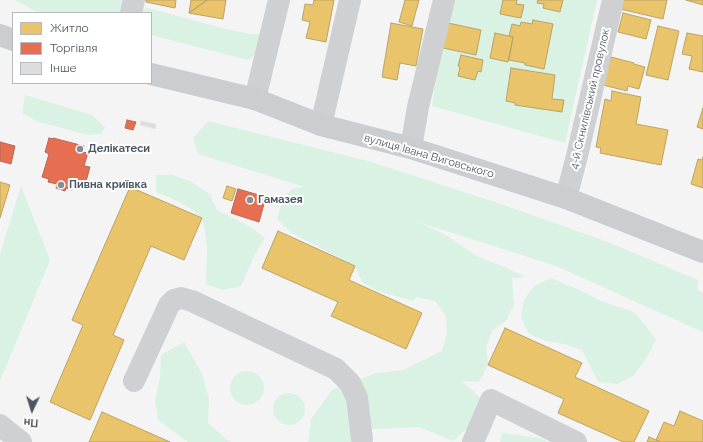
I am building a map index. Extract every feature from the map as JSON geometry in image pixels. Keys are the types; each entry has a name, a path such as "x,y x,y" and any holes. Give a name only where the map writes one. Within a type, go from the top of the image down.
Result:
{"main road":[{"path":"0,35 12,40"},
{"path":"0,45 12,44"},
{"name":"вулиця Івана Виговського","path":"152,74 255,99 321,125 411,148 566,198 703,252"}],"street":[{"path":"131,12 134,0"},
{"path":"255,99 279,0"},
{"path":"321,125 350,0"},
{"path":"411,148 418,107 444,0"},
{"name":"4-й Скнилівський провулок","path":"566,198 613,0"},
{"path":"134,381 169,305 174,300 181,298 336,369 350,383 356,398 367,441"},
{"path":"473,442 491,400 576,442"},
{"path":"0,424 21,442"}],"green space":[{"path":"15,0 129,0 124,12 37,12"},
{"path":"455,0 597,0 565,143 432,106 438,64"},
{"path":"148,8 230,30 251,34 265,34 259,51 248,60 152,35 152,12 142,12 143,9"},
{"path":"25,95 92,115 105,127 101,134 89,135 38,122 22,113"},
{"path":"208,121 368,161 501,204 608,242 698,280 697,289 703,293 703,332 556,266 418,222 448,236 476,256 526,277 512,278 514,305 506,321 492,331 486,347 488,365 479,382 462,381 480,398 473,423 453,441 419,427 372,429 352,442 308,442 311,419 332,390 376,373 403,370 442,351 447,334 446,316 435,301 417,297 413,301 378,291 362,282 355,266 290,232 277,219 283,199 293,188 305,187 198,154 193,138"},
{"path":"156,175 173,175 190,181 210,194 217,210 251,227 265,238 255,254 241,286 223,290 206,284 207,248 202,218 188,207 156,192"},
{"path":"21,186 50,260 0,381 0,254"},
{"path":"551,278 601,301 634,312 646,326 656,340 644,362 633,376 617,384 598,382 582,350 564,344 546,341 529,334 521,318 524,300 534,286"},
{"path":"184,342 202,374 209,399 208,423 227,440 232,442 188,442 158,420 155,400 160,378 161,355"},
{"path":"247,371 259,376 264,388 259,400 247,405 235,400 230,388 235,376"},
{"path":"289,393 298,396 302,400 305,409 302,418 298,422 289,425 280,422 276,418 273,409 276,400 280,396"},
{"path":"502,433 539,438 549,442 500,442"}],"building: Житло":[{"path":"146,0 176,0 175,8 146,2"},
{"path":"191,0 207,0 189,13"},
{"path":"207,0 226,0 223,19 189,13"},
{"path":"314,0 334,0 326,42 306,38 310,22 302,20 305,4 313,5"},
{"path":"405,0 419,0 412,26 399,22"},
{"path":"503,0 517,0 516,4 524,5 521,18 500,14"},
{"path":"538,0 563,0 560,12 543,8 544,4 537,3"},
{"path":"623,0 667,0 663,19 620,9"},
{"path":"686,0 703,0 703,5"},
{"path":"623,13 651,20 646,39 618,32"},
{"path":"533,20 553,24 544,69 509,60 513,37 509,36 512,24 520,26 521,22 532,24"},
{"path":"391,23 423,29 416,66 400,63 397,80 382,77"},
{"path":"448,23 481,30 476,55 443,48"},
{"path":"658,26 679,31 668,80 646,75"},
{"path":"495,33 513,37 508,62 490,58"},
{"path":"687,33 703,36 703,72 689,69 692,56 682,54"},
{"path":"461,55 483,60 481,72 478,71 475,80 458,76 460,67 458,66"},
{"path":"611,57 645,67 639,89 628,86 627,91 603,85"},
{"path":"511,68 555,75 552,99 564,100 562,112 515,105 515,103 506,101"},
{"path":"612,91 641,97 636,124 668,130 661,165 600,153 601,148 596,147 605,99 611,101"},
{"path":"703,108 703,129 697,127"},
{"path":"703,157 703,188 691,184 698,159 702,160"},
{"path":"0,182 10,185 0,218"},
{"path":"227,186 236,189 232,201 223,198"},
{"path":"130,187 202,218 184,260 151,246 113,335 124,340 90,420 50,402 83,325 72,320"},
{"path":"278,231 355,266 349,280 422,313 406,349 331,316 338,302 262,268"},
{"path":"505,328 582,363 575,377 649,411 634,442 623,442 558,413 564,399 488,365"},
{"path":"680,411 703,421 703,442 661,442 656,440 664,422 674,426"},
{"path":"102,412 170,442 89,442"},
{"path":"649,437 656,440 661,442 647,442"}],"building: Торгівля":[{"path":"127,120 136,122 133,130 125,128"},
{"path":"49,138 84,146 82,152 88,153 84,166 90,167 85,185 75,182 72,190 66,188 65,191 56,188 57,184 48,182 49,179 42,177 49,154 45,152"},
{"path":"0,142 15,146 11,164 0,161"},
{"path":"238,189 266,197 259,222 231,213"}],"building: Інше":[{"path":"141,121 156,124 155,129 140,125"}],"place":[{"name":"Делікатеси","path":"80,149"},
{"name":"Пивна криївка","path":"61,185"},
{"name":"Гамазея","path":"250,200"}]}
